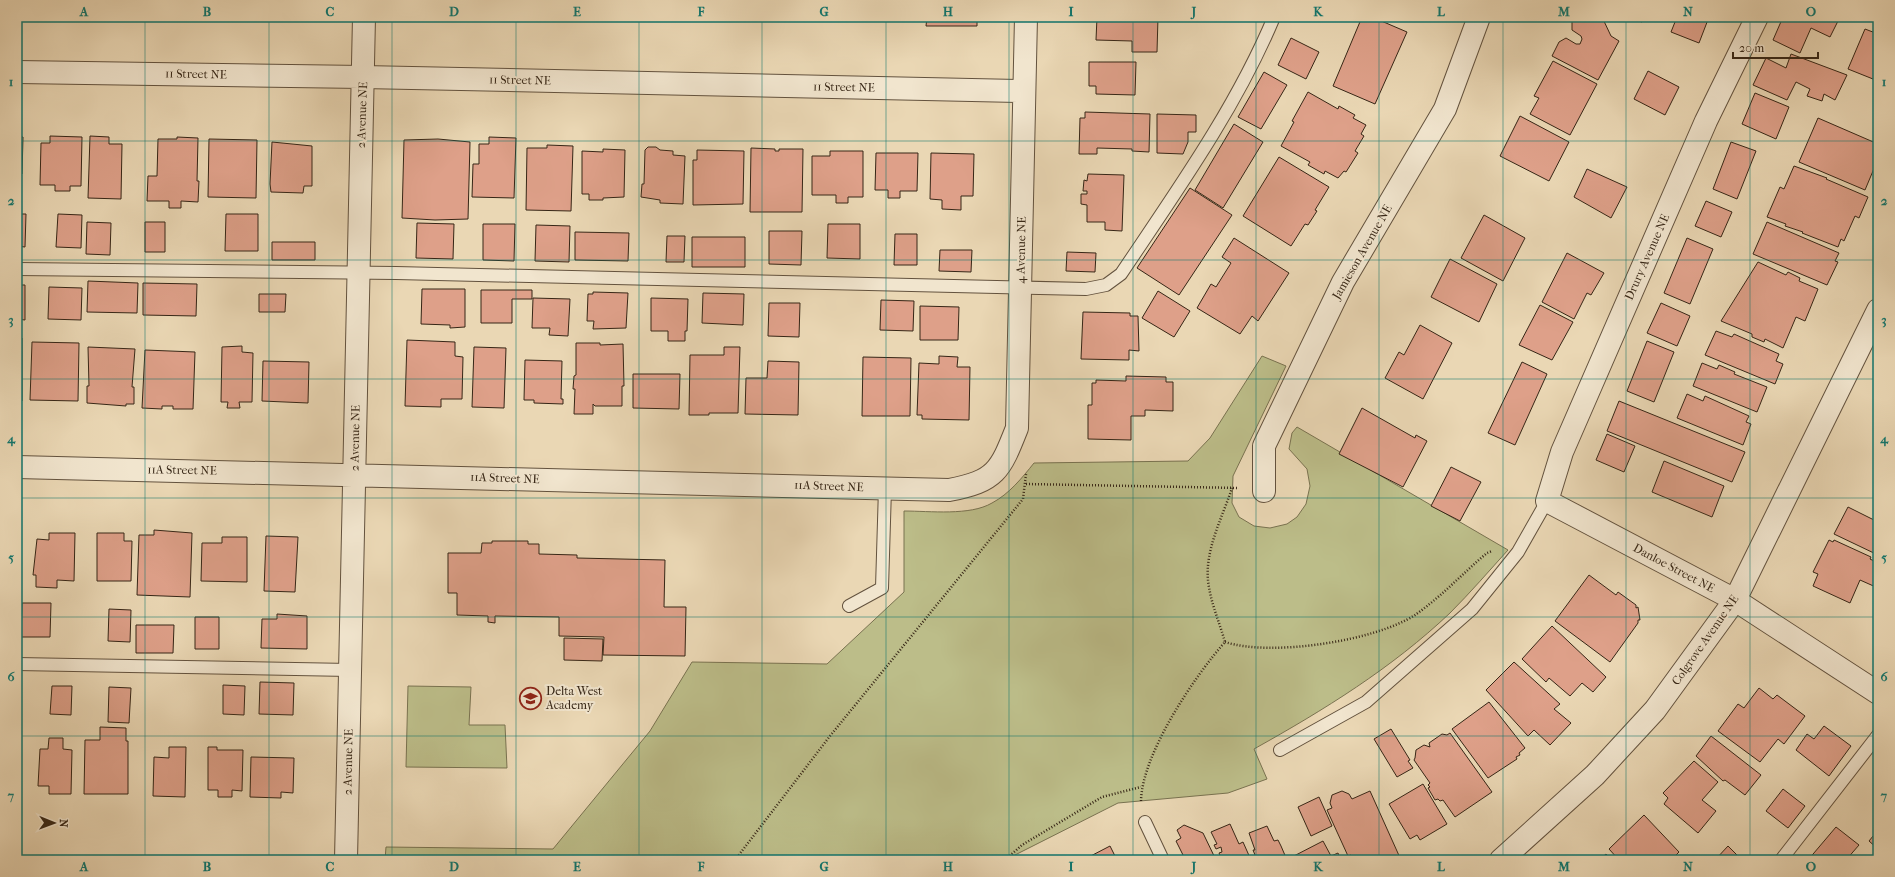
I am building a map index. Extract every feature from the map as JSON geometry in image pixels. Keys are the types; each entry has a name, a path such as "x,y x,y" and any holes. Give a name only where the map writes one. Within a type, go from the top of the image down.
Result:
{"street":[{"name":"2 Avenue NE","path":"346,860 364,17"},
{"name":"4 Avenue NE","path":"991,475 1002,464 1017,428 1023,91 1026,17"},
{"name":"Jamieson Avenue NE","path":"1264,491 1264,446 1343,282 1445,109 1479,17"},
{"name":"Drury Avenue NE","path":"1547,501 1565,445 1706,121 1757,17"},
{"name":"11 Street NE","path":"17,72 363,77 1023,91"},
{"name":"Colgrove Avenue NE","path":"1501,860 1595,776 1655,710 1735,600 1823,425 1878,310"},
{"name":"11A Street NE","path":"17,467 354,474 949,490 975,485 991,475"},
{"name":"Danloe Street NE","path":"1547,501 1735,600 1878,693"}],"lane":[{"path":"17,269 358,273 1086,289 1106,285 1121,274 1217,127 1263,43 1274,17"},
{"path":"849,606 882,588 885,488"},
{"path":"1280,750 1366,702 1472,609 1518,552 1547,501"},
{"path":"17,664 350,670"},
{"path":"1781,860 1878,735"},
{"path":"1145,822 1164,860"}],"path":[{"path":"735,860 830,736 1023,499 1026,484 1026,469"},
{"path":"1026,484 1232,488 1264,491"},
{"path":"1225,642 1212,604 1208,579 1211,552 1232,488"},
{"path":"1225,642 1247,647 1304,646 1361,635 1393,626 1415,615 1435,600 1487,553 1500,549 1518,552"},
{"path":"1145,822 1141,804 1141,787 1152,757 1182,701 1208,662 1225,642"},
{"path":"1005,860 1022,845 1102,797 1141,787"}],"green space":[{"path":"1262,356 1286,366 1233,476 1232,503 1239,517 1254,526 1270,528 1287,524 1297,517 1306,504 1310,486 1307,469 1289,449 1292,433 1297,427 1508,550 1450,613 1405,652 1356,687 1306,719 1254,749 1267,779 1228,793 1118,803 1015,855 1010,860 385,860 386,847 553,849 650,731 692,662 827,664 904,592 904,511 950,512 973,510 983,507 992,503 1010,490 1034,463 1188,461 1210,438"},
{"path":"408,686 471,687 469,725 505,725 507,768 406,767"}],"building":[{"path":"576,17 576,20 523,18"},
{"path":"757,17 771,17 757,18"},
{"path":"875,17 919,17 919,21 875,20"},
{"path":"927,17 977,17 977,26 926,26"},
{"path":"1097,17 1158,17 1157,52 1132,52 1132,41 1096,40"},
{"path":"1362,17 1372,17 1407,32 1375,104 1333,86"},
{"path":"1572,17 1602,17 1611,36 1619,41 1598,80 1552,56 1559,42 1566,38 1576,44 1580,44 1582,39 1581,36 1572,30"},
{"path":"1625,17 1643,17 1642,22"},
{"path":"1677,17 1709,17 1699,43 1671,32"},
{"path":"1783,17 1840,17 1830,37 1811,28 1800,53 1773,40"},
{"path":"1869,17 1878,17 1878,23 1868,19"},
{"path":"1865,29 1878,34 1878,81 1848,69"},
{"path":"1291,38 1319,52 1306,79 1278,65"},
{"path":"1791,54 1847,75 1835,100 1824,94 1822,101 1807,96 1810,89 1796,82 1787,100 1753,85 1766,58 1786,68"},
{"path":"1553,61 1597,84 1570,135 1530,114 1539,98 1534,96"},
{"path":"1089,62 1136,62 1135,95 1096,94 1096,86 1089,86"},
{"path":"1648,71 1679,87 1665,115 1634,99"},
{"path":"1264,72 1287,85 1261,129 1238,117"},
{"path":"1308,92 1338,109 1339,106 1355,115 1353,118 1366,125 1361,134 1364,136 1355,151 1358,153 1346,172 1344,171 1338,178 1325,171 1324,174 1308,165 1310,162 1281,146 1294,122 1292,121"},
{"path":"1755,93 1789,107 1776,139 1742,124"},
{"path":"1085,112 1150,114 1149,152 1132,151 1132,149 1097,148 1097,154 1079,154 1080,118 1085,118"},
{"path":"1157,114 1196,115 1196,132 1188,132 1188,142 1183,154 1157,153"},
{"path":"1520,116 1569,142 1549,181 1500,156"},
{"path":"1818,118 1878,144 1878,159 1865,190 1799,162"},
{"path":"1234,124 1263,142 1223,208 1195,190"},
{"path":"50,136 82,137 81,186 70,186 70,191 55,191 55,185 40,185 41,143 50,143"},
{"path":"90,136 109,137 109,144 122,144 121,199 88,198"},
{"path":"17,137 23,137 22,174 17,174"},
{"path":"177,137 198,138 198,202 181,201 181,208 169,208 169,201 147,201 148,176 157,176 158,139 177,139"},
{"path":"489,137 516,138 514,198 472,197 473,164 479,164 479,144 489,144"},
{"path":"209,139 257,140 256,198 208,197"},
{"path":"438,139 470,142 468,219 435,220 402,218 404,140"},
{"path":"272,142 312,146 312,186 304,186 303,193 271,192"},
{"path":"1731,142 1756,151 1737,199 1713,189"},
{"path":"547,145 573,146 571,211 526,210 527,148 547,148"},
{"path":"648,147 656,147 660,150 673,151 673,155 685,156 683,204 660,203 660,200 641,197 642,184 644,184 645,150"},
{"path":"751,148 775,149 775,151 779,151 779,149 803,149 802,212 750,212"},
{"path":"603,149 625,150 624,197 589,200 589,194 582,194 582,151 603,152"},
{"path":"697,150 744,151 743,204 693,205 693,160 697,160"},
{"path":"830,151 863,151 863,197 848,197 848,203 836,203 836,195 812,195 812,156 830,156"},
{"path":"876,153 918,153 917,191 900,191 900,198 888,198 888,190 875,190"},
{"path":"931,153 974,154 973,196 961,196 961,210 942,209 942,200 930,199"},
{"path":"1279,157 1329,187 1308,225 1305,224 1291,246 1243,216"},
{"path":"1794,166 1827,178 1826,179 1868,197 1859,218 1855,216 1844,241 1841,239 1838,247 1785,226 1786,224 1767,217 1780,187 1784,189"},
{"path":"1587,169 1627,187 1611,218 1574,197"},
{"path":"1088,174 1124,175 1122,231 1105,230 1105,222 1087,222 1087,205 1081,204 1081,194 1087,194 1087,191 1083,191 1084,180 1087,181"},
{"path":"1190,188 1232,215 1179,295 1137,268"},
{"path":"1706,201 1732,212 1721,237 1695,226"},
{"path":"17,214 26,214 25,247 17,246"},
{"path":"58,214 82,215 81,248 56,247"},
{"path":"226,214 258,214 258,251 225,251"},
{"path":"1484,215 1525,238 1503,281 1461,258"},
{"path":"87,222 111,223 110,255 86,254"},
{"path":"145,222 165,222 165,252 145,252"},
{"path":"1767,222 1839,253 1835,261 1838,262 1827,285 1753,254"},
{"path":"417,223 454,224 453,259 416,258"},
{"path":"483,224 515,224 514,261 483,260"},
{"path":"828,224 860,224 860,259 827,258"},
{"path":"536,225 570,226 569,262 535,261"},
{"path":"769,231 802,231 801,265 769,264"},
{"path":"575,232 629,233 628,261 575,260"},
{"path":"895,234 917,234 917,265 894,265"},
{"path":"667,236 685,236 684,262 666,262"},
{"path":"692,237 745,237 745,267 692,267"},
{"path":"1234,238 1289,273 1258,321 1252,316 1240,334 1197,308 1211,284 1216,287 1231,263 1222,257"},
{"path":"1687,238 1713,249 1690,304 1664,293"},
{"path":"272,242 315,242 315,260 272,260"},
{"path":"940,250 972,250 971,272 939,271"},
{"path":"1067,252 1096,253 1095,272 1066,271"},
{"path":"1567,253 1604,273 1591,295 1587,293 1574,319 1542,302"},
{"path":"1450,259 1497,284 1479,322 1431,297"},
{"path":"1758,262 1786,275 1788,272 1800,278 1799,281 1818,289 1805,321 1796,317 1783,348 1765,339 1764,342 1752,337 1752,334 1721,321"},
{"path":"88,281 138,283 137,313 87,312"},
{"path":"143,283 197,284 196,316 143,315"},
{"path":"17,285 25,285 25,320 17,319"},
{"path":"49,287 82,288 81,320 48,319"},
{"path":"422,289 465,289 465,327 450,328 450,325 421,324"},
{"path":"481,290 532,290 532,299 512,299 512,323 481,323"},
{"path":"1158,291 1190,311 1174,337 1142,318"},
{"path":"593,292 628,293 626,328 593,329 594,321 587,321 588,294 593,294"},
{"path":"703,293 744,294 743,325 702,323"},
{"path":"259,294 286,294 285,312 259,312"},
{"path":"533,298 570,299 568,336 549,335 550,328 532,328"},
{"path":"651,298 688,299 687,331 685,331 685,341 668,341 668,331 651,331"},
{"path":"881,300 914,301 913,331 880,330"},
{"path":"769,303 800,303 799,337 768,336"},
{"path":"1661,303 1690,316 1677,346 1647,333"},
{"path":"1540,305 1573,322 1552,360 1519,345"},
{"path":"920,306 959,307 958,340 920,340"},
{"path":"1083,312 1130,313 1130,316 1138,316 1139,351 1129,350 1129,360 1081,359"},
{"path":"1420,325 1452,343 1423,399 1385,378 1399,352 1404,355"},
{"path":"1716,331 1732,337 1734,334 1779,354 1776,361 1783,364 1775,384 1705,355"},
{"path":"17,338 22,338 22,401 17,401"},
{"path":"407,340 455,342 455,356 463,357 462,399 441,399 441,407 405,406"},
{"path":"1647,341 1674,352 1654,402 1627,391"},
{"path":"32,342 79,343 78,401 30,400"},
{"path":"576,343 600,343 600,345 623,344 624,386 622,386 622,406 595,406 593,404 593,414 574,414 575,389 573,389 574,376 576,375"},
{"path":"242,346 242,352 253,353 252,402 239,402 240,408 227,408 228,402 221,402 222,347"},
{"path":"88,347 135,349 132,387 134,387 134,404 126,404 126,406 87,403 87,386 89,386"},
{"path":"474,347 506,348 504,408 472,407"},
{"path":"724,347 740,347 738,413 689,415 690,355 724,355"},
{"path":"145,350 195,352 193,409 173,409 173,406 162,406 162,409 142,408"},
{"path":"939,356 958,357 957,367 970,367 969,420 922,419 922,415 917,415 919,363 939,364"},
{"path":"863,357 911,358 910,416 862,416"},
{"path":"525,360 562,361 561,399 563,399 563,404 534,403 534,400 524,400"},
{"path":"263,361 309,362 308,403 262,401"},
{"path":"768,361 799,362 798,415 745,414 746,378 767,378"},
{"path":"1522,362 1547,374 1515,445 1488,433"},
{"path":"1702,363 1717,369 1719,365 1735,372 1734,374 1767,387 1757,412 1693,386"},
{"path":"633,374 680,374 679,409 633,408"},
{"path":"1126,376 1166,377 1166,382 1173,382 1173,411 1145,410 1145,416 1131,416 1131,440 1088,439 1088,405 1092,405 1092,383 1096,383 1096,380 1126,381"},
{"path":"1687,394 1703,401 1705,396 1749,416 1746,422 1751,424 1743,445 1677,418"},
{"path":"1619,401 1745,452 1732,482 1607,431"},
{"path":"1362,408 1415,438 1416,435 1427,441 1403,487 1339,454"},
{"path":"1607,434 1635,446 1624,472 1596,460"},
{"path":"1664,461 1724,486 1712,517 1652,492"},
{"path":"1451,467 1481,482 1460,521 1431,506"},
{"path":"1848,507 1878,522 1878,555 1834,534"},
{"path":"154,530 192,533 190,597 137,595 139,535 154,535"},
{"path":"49,533 75,533 74,581 57,580 57,588 36,587 36,575 33,575 37,539 49,540"},
{"path":"97,533 124,533 124,541 132,541 131,581 97,581"},
{"path":"266,536 298,537 295,592 264,591"},
{"path":"222,537 247,537 247,582 201,581 202,543 222,543"},
{"path":"1829,540 1833,542 1834,540 1871,557 1870,559 1878,563 1878,588 1860,580 1850,603 1813,586 1818,574 1813,572"},
{"path":"492,541 528,541 528,544 539,544 539,554 577,555 577,558 665,560 664,607 686,607 685,656 603,655 604,637 559,636 559,617 495,616 495,623 488,622 488,616 457,615 457,593 448,593 448,553 481,553 482,543 492,543"},
{"path":"1589,575 1616,595 1618,592 1636,605 1636,608 1638,607 1640,620 1638,620 1638,623 1610,662 1555,621"},
{"path":"22,603 51,603 50,637 21,637"},
{"path":"109,609 131,610 130,642 108,641"},
{"path":"277,614 307,616 307,649 261,648 262,619 277,619"},
{"path":"195,617 219,617 219,649 195,649"},
{"path":"136,625 174,625 173,653 136,653"},
{"path":"1552,626 1606,677 1593,692 1582,683 1570,696 1549,678 1546,682 1522,659"},
{"path":"564,638 603,639 602,661 564,660"},
{"path":"1514,662 1560,704 1554,709 1571,723 1550,745 1534,730 1528,736 1486,690"},
{"path":"17,680 19,680 19,687 17,687"},
{"path":"260,682 294,683 293,715 259,714"},
{"path":"223,685 245,686 244,715 223,714"},
{"path":"52,686 72,686 71,715 50,714"},
{"path":"109,687 131,688 129,723 108,722"},
{"path":"1759,688 1773,699 1777,695 1805,716 1784,744 1778,739 1760,762 1718,731 1738,704 1744,708"},
{"path":"1489,702 1525,748 1519,753 1520,755 1516,757 1517,759 1488,778 1452,729"},
{"path":"1824,726 1851,746 1829,776 1796,750 1807,734 1814,739"},
{"path":"100,727 126,728 126,741 128,741 128,794 84,794 85,740 100,740"},
{"path":"1391,729 1410,760 1408,761 1413,768 1397,777 1374,739"},
{"path":"1450,733 1492,792 1455,817 1443,800 1435,800 1428,788 1430,787 1428,785 1430,783 1414,760 1416,750 1424,745 1430,747 1429,743 1442,734 1447,735"},
{"path":"1711,736 1761,775 1745,795 1725,780 1723,781 1696,756"},
{"path":"49,738 63,738 63,749 72,750 71,794 49,794 49,786 38,786 40,749 48,749"},
{"path":"169,747 186,747 185,797 153,796 154,757 169,758"},
{"path":"208,747 217,747 217,750 243,750 242,791 232,790 232,797 218,797 218,790 208,790"},
{"path":"251,757 294,758 293,793 281,792 281,798 250,797"},
{"path":"1694,761 1718,782 1702,800 1716,811 1698,833 1664,804 1668,798 1663,793"},
{"path":"1423,784 1447,824 1420,840 1417,835 1410,839 1389,804"},
{"path":"1783,789 1805,806 1788,828 1766,811"},
{"path":"1342,791 1349,794 1352,799 1370,791 1401,860 1357,860 1353,859 1351,855 1348,856 1327,810 1332,808 1330,803 1332,795"},
{"path":"1319,797 1332,826 1311,836 1298,807"},
{"path":"1644,815 1679,852 1671,860 1619,860 1609,849"},
{"path":"1230,824 1239,844 1243,842 1251,860 1222,860 1219,853 1222,852 1221,847 1216,849 1214,845 1217,844 1211,832"},
{"path":"1184,825 1203,833 1216,860 1180,860 1178,857 1183,855 1176,841 1181,838 1177,830"},
{"path":"1267,826 1274,841 1278,840 1287,860 1257,860 1249,833"},
{"path":"1836,827 1859,845 1846,860 1808,860"},
{"path":"1878,830 1878,849 1869,841"},
{"path":"1323,841 1331,856 1338,853 1341,860 1294,860 1292,857"},
{"path":"1110,846 1117,860 1083,860"},
{"path":"1728,846 1742,860 1715,860"},
{"path":"1606,854 1612,860 1599,860"}],"place":[{"name":"Delta West Academy","path":"530,698"}]}
